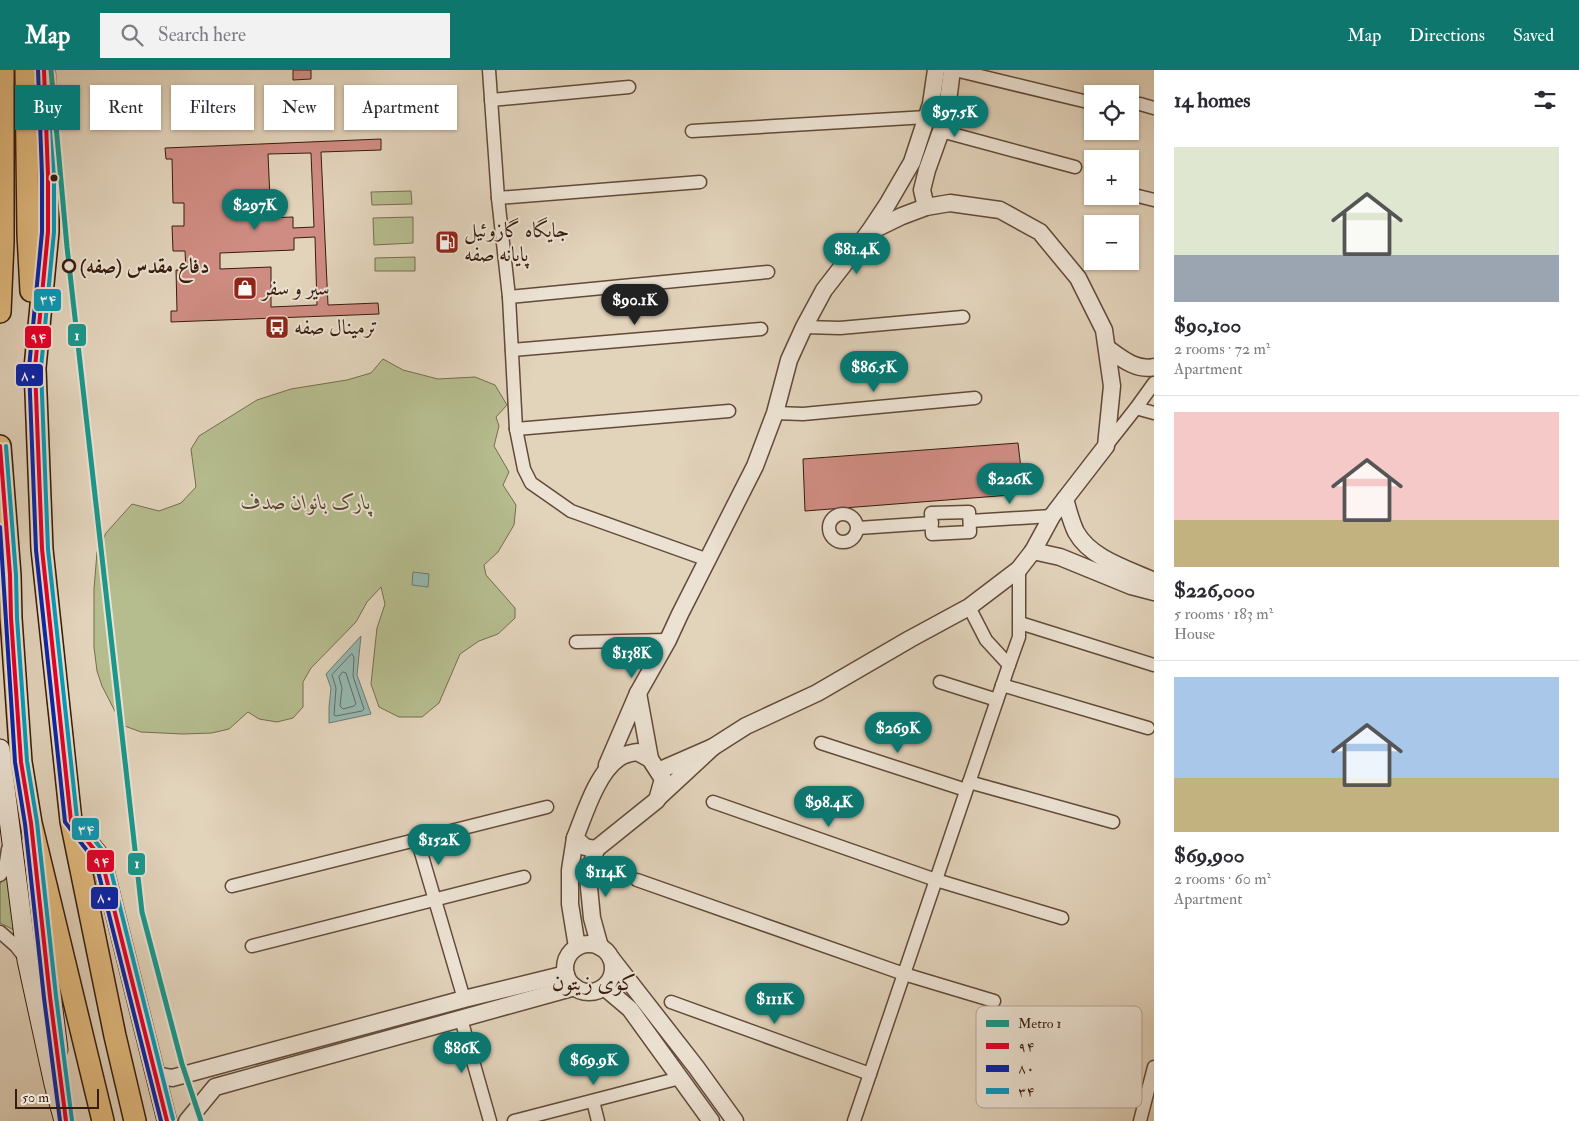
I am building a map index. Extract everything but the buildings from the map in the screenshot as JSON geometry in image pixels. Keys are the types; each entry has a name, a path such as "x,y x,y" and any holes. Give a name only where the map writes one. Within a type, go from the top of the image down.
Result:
{"highway":[{"path":"0,312 3,242 3,70"},
{"path":"26,70 28,234 42,549 71,820 115,1036 135,1121"},
{"path":"35,368 48,232 44,70"},
{"path":"0,446 21,762 31,823 102,1121"}],"main road":[{"path":"0,749 27,960 54,1084 65,1121"},
{"path":"71,820 98,854 105,873 167,1121"},
{"path":"31,823 65,1121"}],"street":[{"path":"489,70 498,198 512,350 516,429 524,468 531,483 571,511 708,560"},
{"path":"578,947 570,904 570,870 575,838 583,818 638,693 668,640 755,466 775,413 789,360 804,327 824,290 869,232 912,162 931,104 936,70"},
{"path":"926,207 922,190 941,131 954,70 1084,101"},
{"path":"491,100 629,87"},
{"path":"1140,104 1154,108"},
{"path":"692,131 927,117"},
{"path":"941,131 1075,166"},
{"path":"498,198 700,182"},
{"path":"1139,196 1154,200"},
{"path":"869,232 926,207 950,203 1000,210 1040,232 1078,278 1104,330 1112,386 1106,446"},
{"path":"508,297 768,272"},
{"path":"804,327 840,328 963,318"},
{"path":"512,350 761,329"},
{"path":"1107,348 1128,363 1147,369 1154,367"},
{"path":"735,1121 696,1067 606,953 593,945 578,947 571,952 565,966 570,981 582,991 590,992 604,987 612,974 613,966 606,953 592,918 588,878 596,849 657,800 713,747 746,726 817,693 969,607 1019,569 1033,551 1052,516 1154,383"},
{"path":"775,413 803,414 975,398"},
{"path":"1136,408 1154,413"},
{"path":"516,429 729,411"},
{"path":"1065,499 1076,532 1091,551 1154,581"},
{"path":"970,512 970,521 970,532 932,534 931,513 970,512"},
{"path":"970,521 1052,516"},
{"path":"858,528 932,523"},
{"path":"1033,551 1060,557 1131,586 1154,592"},
{"path":"854,1121 1019,637 1019,569"},
{"path":"969,607 986,640 1009,665"},
{"path":"1020,623 1154,666"},
{"path":"576,642 668,640"},
{"path":"940,682 997,700"},
{"path":"1002,685 1148,728"},
{"path":"638,693 654,765"},
{"path":"821,744 968,786 1113,822"},
{"path":"654,765 713,747"},
{"path":"605,770 621,756 637,752 654,765 664,779 657,800"},
{"path":"713,802 936,880 1062,918"},
{"path":"232,886 547,807"},
{"path":"0,875 5,869 10,829"},
{"path":"575,838 585,847 596,849"},
{"path":"417,839 464,999"},
{"path":"252,946 524,877"},
{"path":"637,880 904,974 994,1002"},
{"path":"0,932 16,946 27,960"},
{"path":"156,1075 172,1078 464,999 570,981"},
{"path":"187,1121 215,1087 461,1018 570,981"},
{"path":"604,987 630,1009 711,1121"},
{"path":"671,1002 870,1074"},
{"path":"461,1018 490,1121"},
{"path":"233,1060 239,1080"},
{"path":"1140,1121 1154,1067"},
{"path":"514,1121 680,1078"},
{"path":"593,1101 598,1121"}],"green space":[{"path":"411,191 412,204 372,205 371,192"},
{"path":"413,217 413,243 374,245 373,218"},
{"path":"415,257 415,271 375,271 375,258"},
{"name":"پارک بانوان صدف","path":"383,359 403,370 438,379 475,377 495,385 507,405 496,417 499,426 494,446 509,472 503,485 516,505 514,525 498,552 484,565 486,575 515,608 515,618 498,634 479,641 460,654 439,703 422,717 399,717 379,707 371,684 377,628 385,604 381,587 367,602 356,622 311,668 303,682 303,707 293,718 277,722 259,719 248,712 229,729 212,733 141,732 122,725 102,686 97,671 94,647 94,589 97,552 106,533 132,504 159,511 181,503 196,487 191,449 199,436 257,400 291,389 347,380 371,373"},
{"path":"9,868 18,935 12,929 0,923 0,884"}],"water":[{"path":"413,572 429,574 428,587 412,585"},
{"path":"361,636 357,675 371,714 329,723 331,688 326,674"}],"metro line":[{"name":"1","path":"51,70 67,247 142,912 182,1064 201,1121"}],"transit line":[{"name":"۸۰","path":"38,70 42,232 29,368 36,550 65,822 92,857 99,875 161,1121"},
{"name":"۹۴","path":"44,70 48,232 35,368 42,549 71,821 98,854 105,873 167,1121"},
{"name":"۳۴","path":"50,70 54,232 41,368 48,549 77,818 103,851 111,871 173,1119"},
{"name":"۹۴","path":"0,446 21,762 31,823 66,1121"},
{"name":"۳۴","path":"6,446 27,761 37,822 72,1120"},
{"name":"۸۰","path":"0,527 15,762 25,824 60,1121"}],"place":[{"name":"جایگاه گازوئیل پایانه صفه","path":"447,242"},
{"name":"دفاع مقدس (صفه)","path":"69,266"},
{"name":"سیر و سفر","path":"245,288"},
{"name":"ترمینال صفه","path":"277,327"}],"district":[{"name":"کوی زیتون","path":"594,983"}]}
